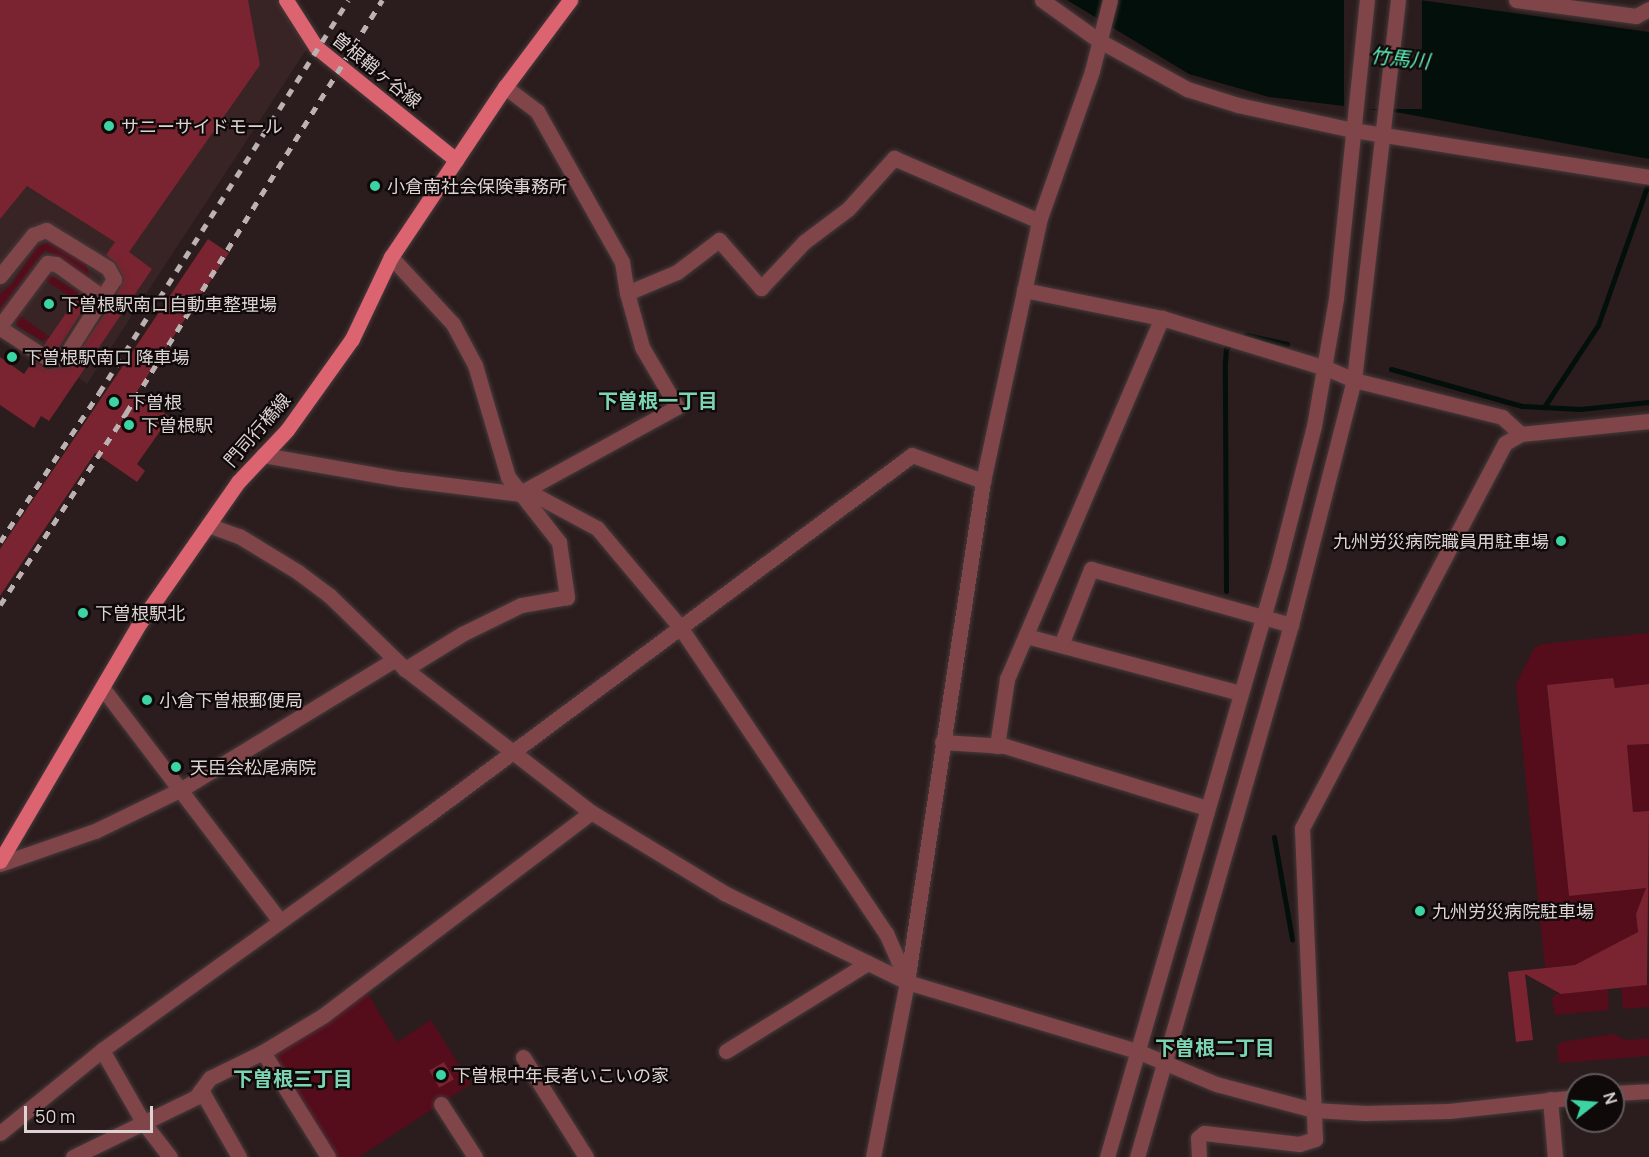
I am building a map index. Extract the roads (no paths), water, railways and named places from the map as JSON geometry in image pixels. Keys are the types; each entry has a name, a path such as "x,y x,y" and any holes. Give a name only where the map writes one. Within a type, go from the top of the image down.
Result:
{"main road":[{"name":"曽根鞘ヶ谷線","path":"286,0 316,47 456,160"},
{"name":"門司行橋線","path":"0,862 104,690 135,631 208,525 263,455 287,430 352,339 391,257 505,87 570,0"}],"street":[{"path":"1042,0 1186,89 1238,105 1644,176"},
{"path":"873,1157 907,982 983,481 1039,222 1092,71 1098,36 1110,0"},
{"path":"1107,1157 1299,489 1326,368 1367,0"},
{"path":"1137,1157 1291,625 1354,380 1385,130 1398,0"},
{"path":"1516,0 1636,16 1648,10"},
{"path":"505,87 537,111 622,262 627,293 642,348 677,407 520,494"},
{"path":"627,293 676,273 719,240 761,288 804,242 848,209 894,158 1039,222"},
{"path":"0,276 33,235 46,231 108,268 113,284 104,298 71,349 56,360 48,359 0,327 46,263 56,264 104,298"},
{"path":"0,862 95,831 180,790 400,664 521,604 567,597 559,542 508,477 475,365 453,324 391,257"},
{"path":"1024,290 1162,318 1326,368 1354,380 1502,417 1521,434"},
{"path":"997,746 1007,679 1162,318"},
{"path":"1199,1157 1198,1138 1211,1132 1308,1144 1315,1139 1302,828 1505,443 1521,434 1649,422"},
{"path":"263,455 537,496 597,528 680,627 886,933 907,982"},
{"path":"0,1133 102,1050 912,455 983,481"},
{"path":"208,525 239,536 298,572 330,596 400,664 509,752 591,812 724,893 907,982 1137,1051 1163,1064 1216,1084 1314,1110 1400,1113 1565,1097"},
{"path":"1061,645 1091,570 1263,615 1291,625"},
{"path":"1026,636 1240,693"},
{"path":"104,690 279,920"},
{"path":"942,742 997,746 1207,808"},
{"path":"73,1157 196,1097 210,1078 263,1052 324,1015 591,812"},
{"path":"726,1051 868,963"},
{"path":"102,1050 143,1122 170,1157"},
{"path":"263,1052 328,1157"},
{"path":"523,1057 586,1157"},
{"path":"201,1090 239,1157"},
{"path":"1625,1092 1649,1091"},
{"path":"1550,1099 1555,1157"},
{"path":"441,1104 475,1157"}],"water":[{"name":"竹馬川","path":"1067,0 1420,0 1649,32 1649,159 1401,113 1269,97 1189,74"}],"waterway":[{"path":"1544,407 1598,325 1649,181"},
{"path":"1240,338 1247,335 1287,344"},
{"path":"1226,591 1225,362 1226,349 1232,343"},
{"path":"1391,369 1522,406 1580,409 1649,402"},
{"path":"1274,837 1292,939"}],"railway":[{"path":"0,542 99,393 348,0"},
{"path":"0,605 126,413 382,0"}],"place":[{"name":"サニーサイドモール","path":"109,126"},
{"name":"小倉南社会保険事務所","path":"375,186"},
{"name":"下曽根駅南口自動車整理場","path":"49,304"},
{"name":"下曽根駅南口 降車場","path":"12,357"},
{"name":"下曽根","path":"114,402"},
{"name":"下曽根駅","path":"129,425"},
{"name":"九州労災病院職員用駐車場","path":"1561,541"},
{"name":"下曽根駅北","path":"83,613"},
{"name":"小倉下曽根郵便局","path":"147,700"},
{"name":"天臣会松尾病院","path":"176,767"},
{"name":"九州労災病院駐車場","path":"1420,911"},
{"name":"下曽根中年長者いこいの家","path":"441,1075"}],"district":[{"name":"下曽根一丁目","path":"658,400"},
{"name":"下曽根二丁目","path":"1215,1047"},
{"name":"下曽根三丁目","path":"293,1078"}]}
